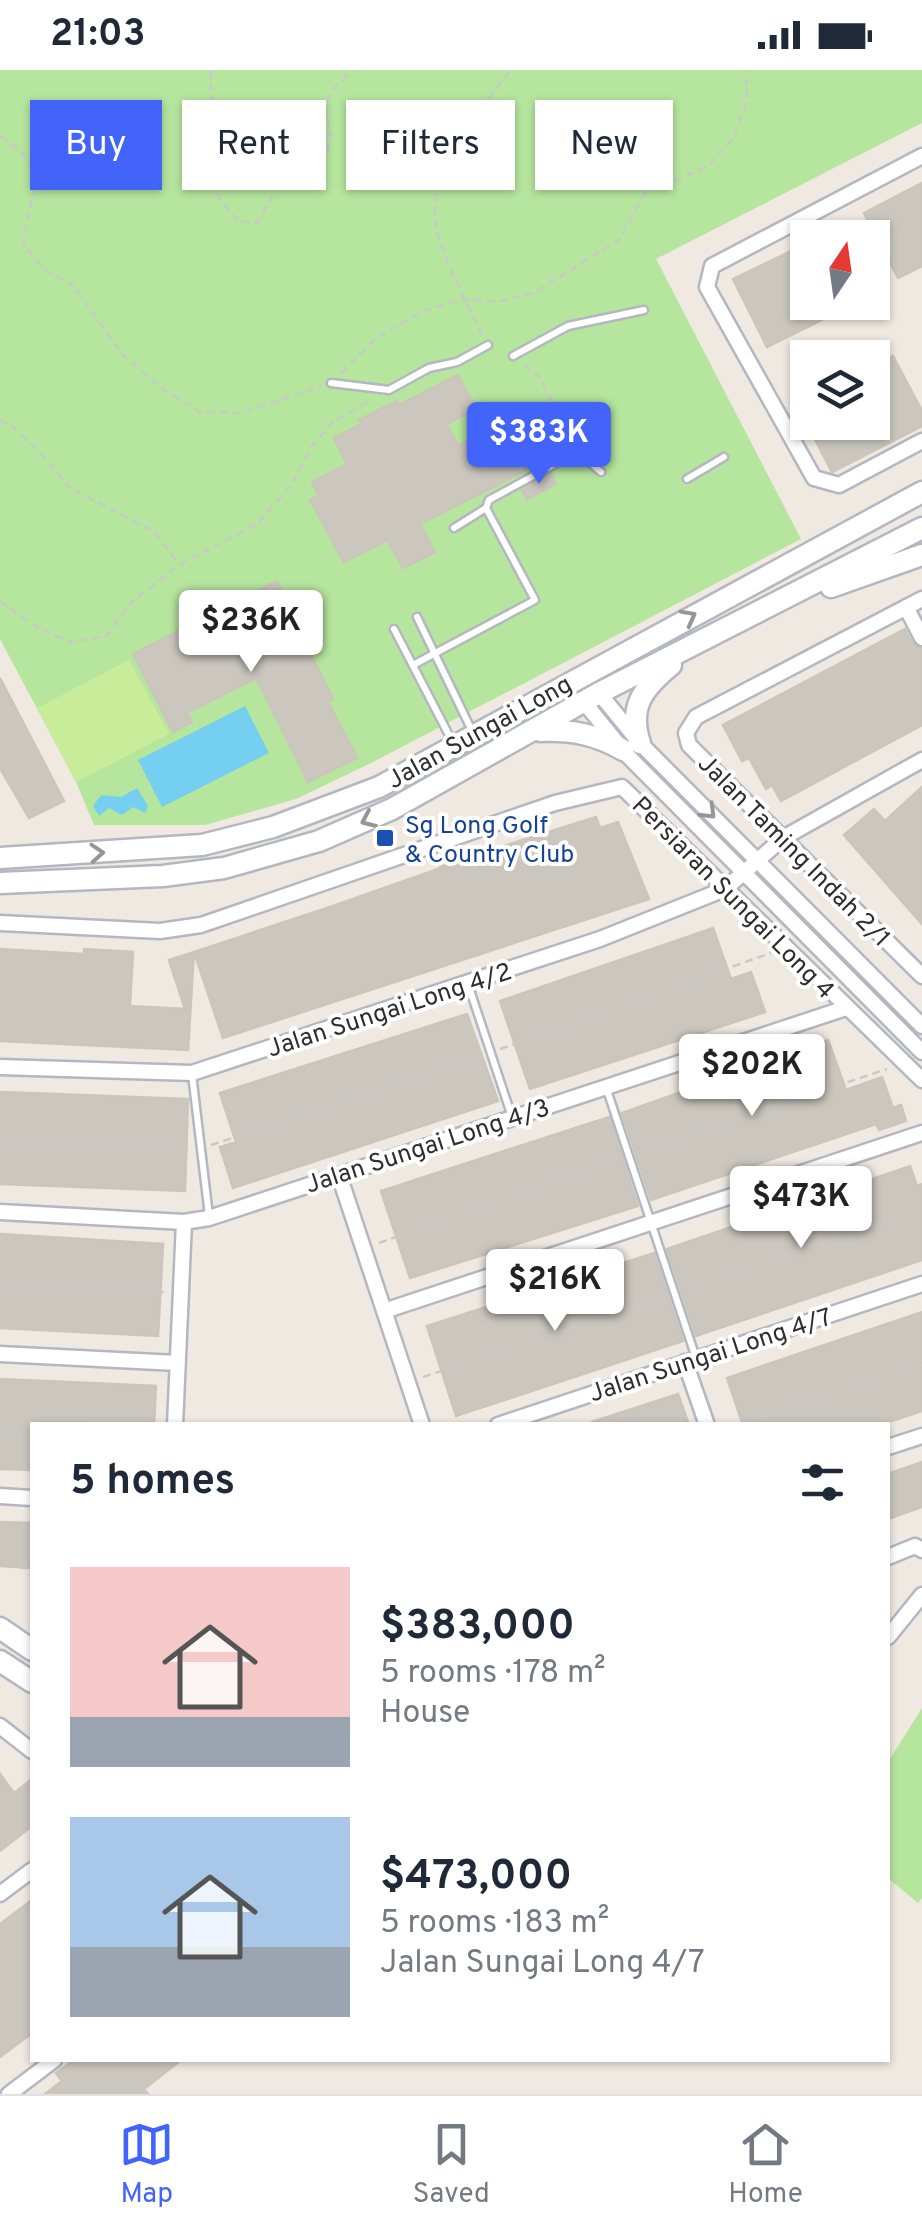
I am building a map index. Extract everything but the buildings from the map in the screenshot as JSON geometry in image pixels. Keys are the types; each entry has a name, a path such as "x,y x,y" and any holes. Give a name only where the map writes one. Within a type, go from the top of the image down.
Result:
{"street":[{"path":"922,156 712,266 707,287 814,478 838,485 922,441"},
{"name":"Jalan Sungai Long","path":"0,883 163,876 224,868 319,841 392,809 534,731 583,692 603,663 922,492"},
{"name":"Jalan Sungai Long","path":"0,858 202,844 273,827 379,786 583,692 692,648 922,528"},
{"path":"762,611 922,555"},
{"path":"922,599 906,607 922,638"},
{"name":"Jalan Taming Indah 2/1","path":"906,607 696,718 686,733 689,745 922,976"},
{"path":"632,747 638,700 692,648"},
{"path":"583,692 742,872 922,1052"},
{"path":"534,731 572,730 632,747 756,860 922,1026"},
{"path":"454,775 467,745 496,752"},
{"name":"Jalan Sungai Long 4/2","path":"0,1067 192,1073 468,983 600,939 726,889 783,838 922,760"},
{"name":"Persiaran Sungai Long 4","path":"0,923 160,931 201,925 518,815 622,788 922,1080"},
{"name":"Jalan Sungai Long 4/3","path":"0,1212 184,1222 209,1218 846,1008"},
{"path":"384,1311 922,1133"},
{"path":"339,1174 421,1422"},
{"path":"175,1422 184,1222"},
{"name":"Jalan Sungai Long 4/7","path":"507,1422 922,1284"},
{"path":"0,1354 177,1363"},
{"path":"691,1360 707,1422"},
{"path":"890,1446 922,1436"},
{"path":"0,1496 30,1498"},
{"path":"890,1555 915,1546 922,1550"},
{"path":"895,1618 922,1595"},
{"path":"0,1628 29,1645"},
{"path":"0,1661 29,1675"},
{"path":"0,1726 30,1749"},
{"path":"0,1894 30,1872"},
{"path":"9,2094 51,2062"}],"lane":[{"path":"513,356 568,326 644,310"},
{"path":"331,382 389,390 429,368 457,362 488,345"},
{"path":"454,528 486,508 489,500 577,452 601,472"},
{"path":"687,479 724,457"},
{"path":"413,665 535,600 486,508"},
{"path":"417,617 435,653 467,745"},
{"path":"394,629 413,665 467,745"},
{"path":"468,983 512,1117"},
{"path":"192,1073 209,1218"},
{"path":"605,1086 652,1224 691,1360"}],"path":[{"path":"211,70 211,100"},
{"path":"326,153 330,132 325,107 331,91 353,70"},
{"path":"488,345 464,299 435,223 437,195 443,168 458,140 511,70"},
{"path":"0,136 18,147 35,174 34,200 24,242 43,269 72,285 123,354 161,388 200,412 241,413 331,382 375,339 423,311 464,299 498,302 535,292 619,240 644,194 708,166 732,140 746,102 746,70"},
{"path":"326,137 330,132"},
{"path":"214,190 238,221 256,223 278,190"},
{"path":"513,356 539,376 577,452"},
{"path":"0,601 38,628 70,642 106,636 132,602 178,564 256,525 290,487 311,446 332,424 389,390"},
{"path":"0,420 27,440 70,488 155,532 178,564"},
{"path":"0,1139 201,1148 491,1053 770,954"},
{"path":"0,1282 181,1293"},
{"path":"743,1422 922,1365"},
{"path":"0,1425 30,1427"},
{"path":"20,1568 30,1568"}],"green space":[{"path":"0,70 922,70 922,123 656,259 801,539 296,799 205,825 94,825 76,782 0,639"},
{"path":"129,660 169,734 76,782 37,708"},
{"path":"922,1708 922,1898 918,1903 890,1880 890,1759"}],"water":[{"path":"245,706 269,753 162,807 138,760"},
{"path":"137,788 148,806 145,813 133,807 122,815 109,808 99,816 93,806 101,795 121,797"}],"place":[{"name":"Sg Long Golf & Country Club","path":"385,838"}]}
